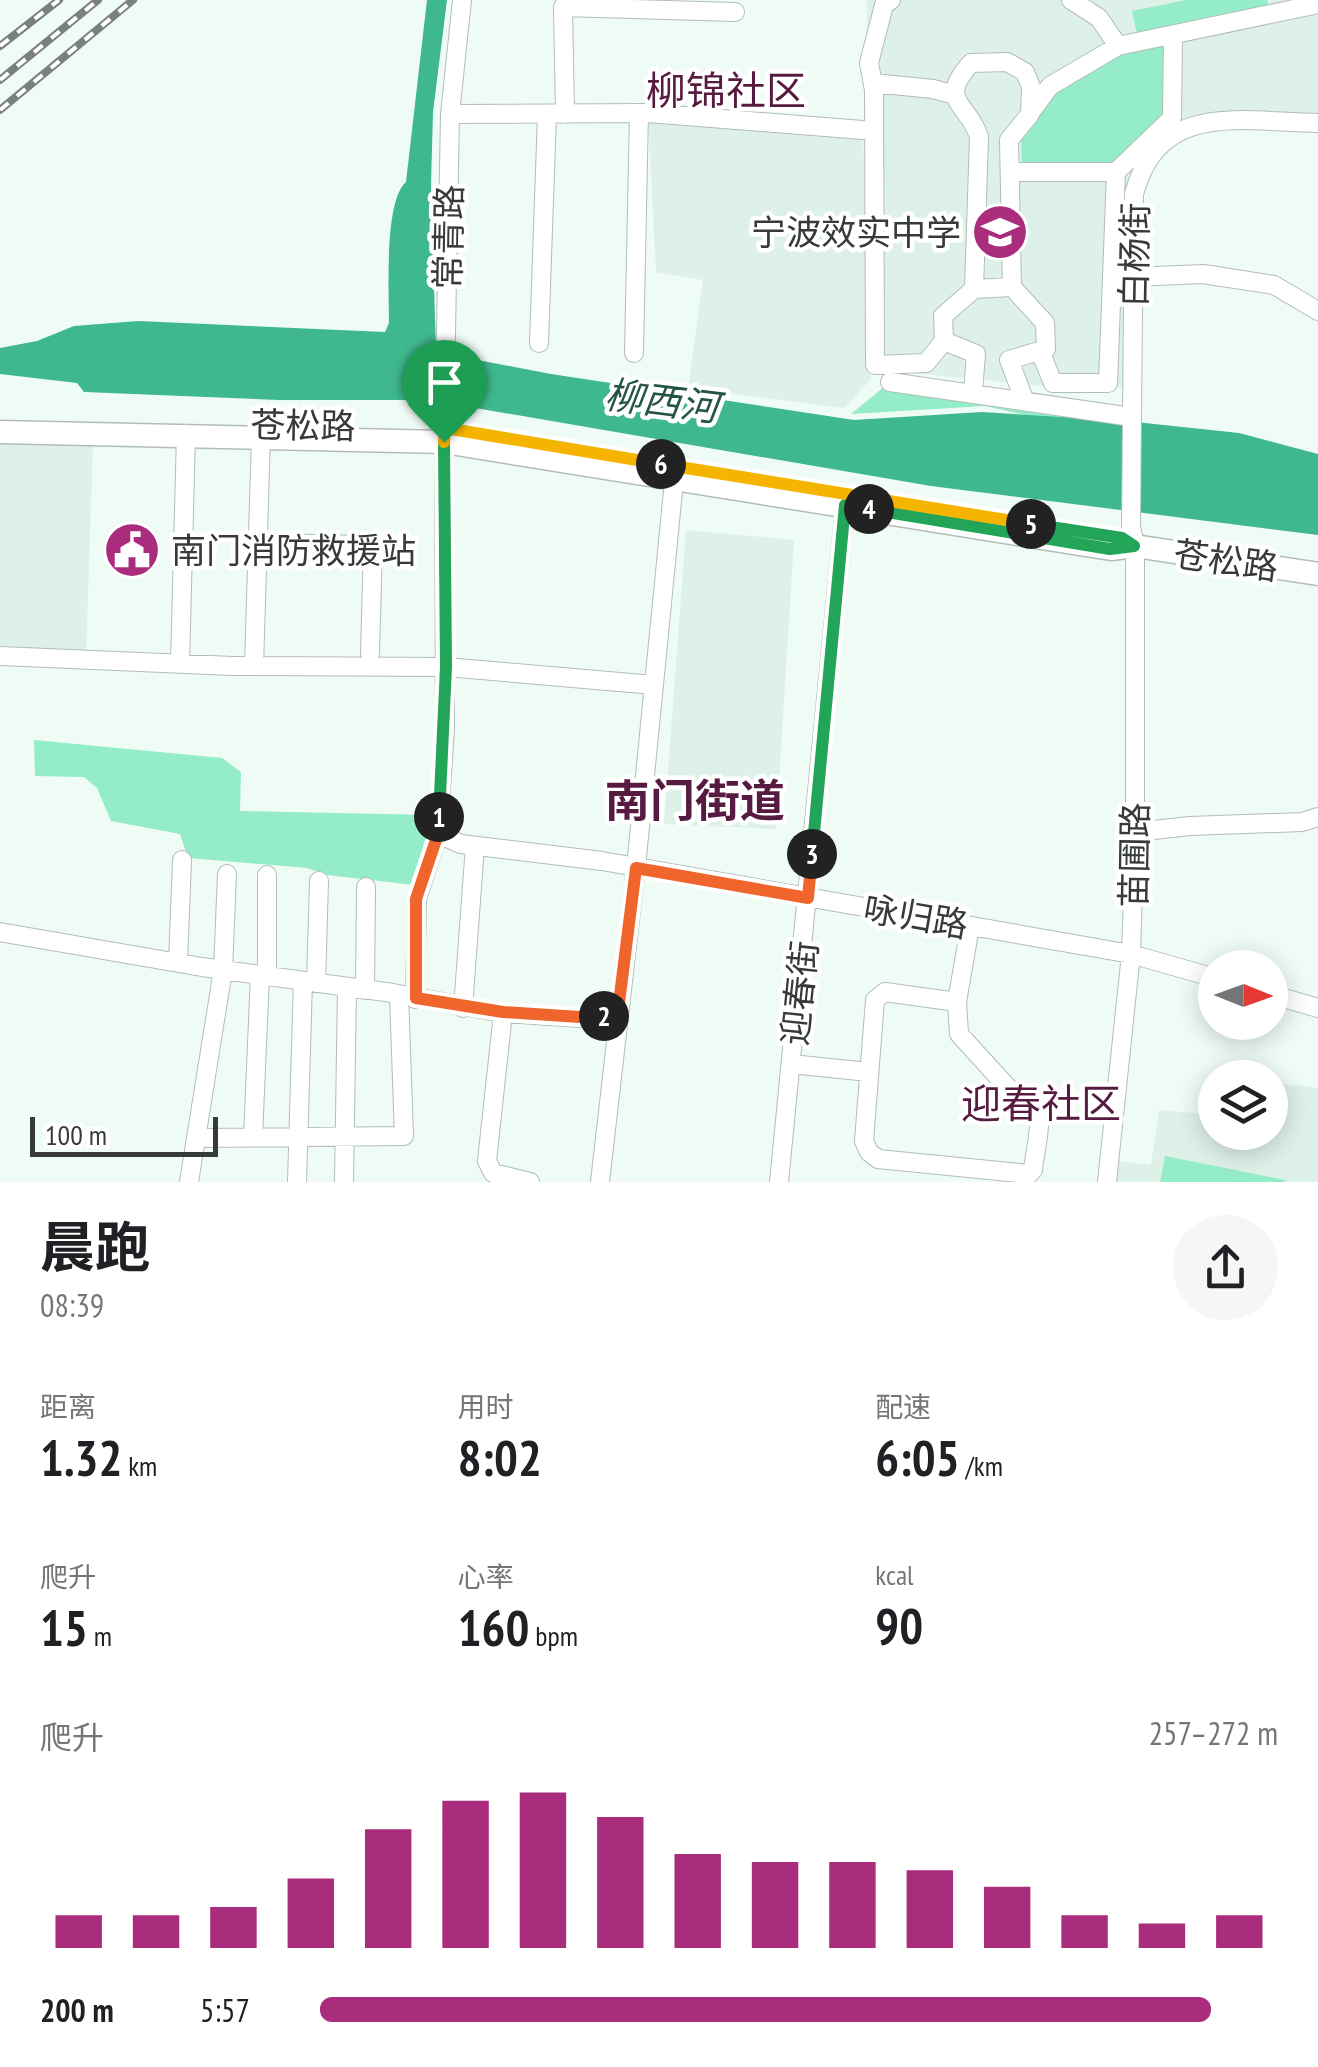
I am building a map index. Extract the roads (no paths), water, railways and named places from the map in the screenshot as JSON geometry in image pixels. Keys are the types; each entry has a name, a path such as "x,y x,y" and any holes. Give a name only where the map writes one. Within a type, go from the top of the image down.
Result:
{"main road":[{"name":"苍松路","path":"0,418 445,430 1122,538 1132,536 1318,574"},
{"name":"苍松路","path":"0,432 261,436 445,430 674,482 845,505 1110,549 1132,536"}],"street":[{"name":"常青路","path":"344,1136 404,1136 408,997 416,899 438,834 446,667 450,114 462,0"},
{"path":"891,0 884,4 869,63 873,83 875,364 926,364 944,341 943,316 974,290 1012,287"},
{"path":"1071,0 1099,18 1118,46"},
{"path":"944,341 976,354 1010,360 1046,349 1045,324 1012,287 1009,140 1050,86 1118,46 1318,4"},
{"path":"539,343 562,8 735,12"},
{"path":"1040,351 1053,382 1108,383 1116,172 1172,118 1173,34"},
{"path":"974,290 979,137 955,95 958,77 971,63 1007,62 1025,72 1031,88 1030,114"},
{"path":"873,83 955,95"},
{"path":"450,114 639,114 864,130"},
{"path":"634,353 639,114"},
{"name":"白杨街","path":"1132,536 1134,194 1138,176 1156,146 1200,122 1318,123"},
{"path":"1010,172 1116,172"},
{"path":"1133,277 1202,274 1274,285 1318,310"},
{"path":"974,392 976,354"},
{"path":"1010,360 1024,399"},
{"path":"890,382 1132,417"},
{"path":"180,664 186,434"},
{"path":"254,666 261,436"},
{"path":"600,1182 674,482"},
{"name":"迎春街","path":"779,1182 845,505"},
{"name":"苗圃路","path":"1107,1182 1132,954 1132,536"},
{"path":"258,543 372,545 370,653"},
{"path":"0,656 254,666 446,667 654,684"},
{"path":"1135,832 1302,822 1318,817"},
{"name":"咏归路","path":"438,834 475,846 636,868 1132,954 1198,973"},
{"path":"463,1008 475,846"},
{"path":"178,963 182,860"},
{"path":"188,1182 224,970 226,874"},
{"path":"253,1137 267,875"},
{"path":"297,1182 309,982 320,881"},
{"path":"344,1182 344,1136 366,886"},
{"path":"957,1002 879,994 875,1000 864,1141 878,1160 948,1174 1029,1174 1038,1103 1010,1090 959,1034 957,1002 970,926"},
{"path":"0,932 463,1008 595,1018 610,1014 619,1003"},
{"path":"1288,999 1318,1008"},
{"path":"503,1012 487,1161 493,1173 530,1182"},
{"path":"791,1064 869,1072"},
{"path":"196,1138 344,1136"}],"water":[{"name":"柳西河","path":"427,0 447,0 433,112 436,352 551,374 854,420 982,412 1239,433 1318,454 1318,535 931,486 429,400 279,400 84,392 77,383 0,374 0,348 37,341 74,326 138,321 385,332 389,323 391,227 399,192 406,182"}],"railway":[{"path":"0,46 59,0"},
{"path":"0,80 98,0"},
{"path":"0,110 133,0"}],"place":[{"name":"宁波效实中学","path":"1000,232"},
{"name":"南门消防救援站","path":"132,550"}],"district":[{"name":"柳锦社区","path":"726,90"},
{"name":"南门街道","path":"695,800"},
{"name":"迎春社区","path":"1041,1103"}]}
